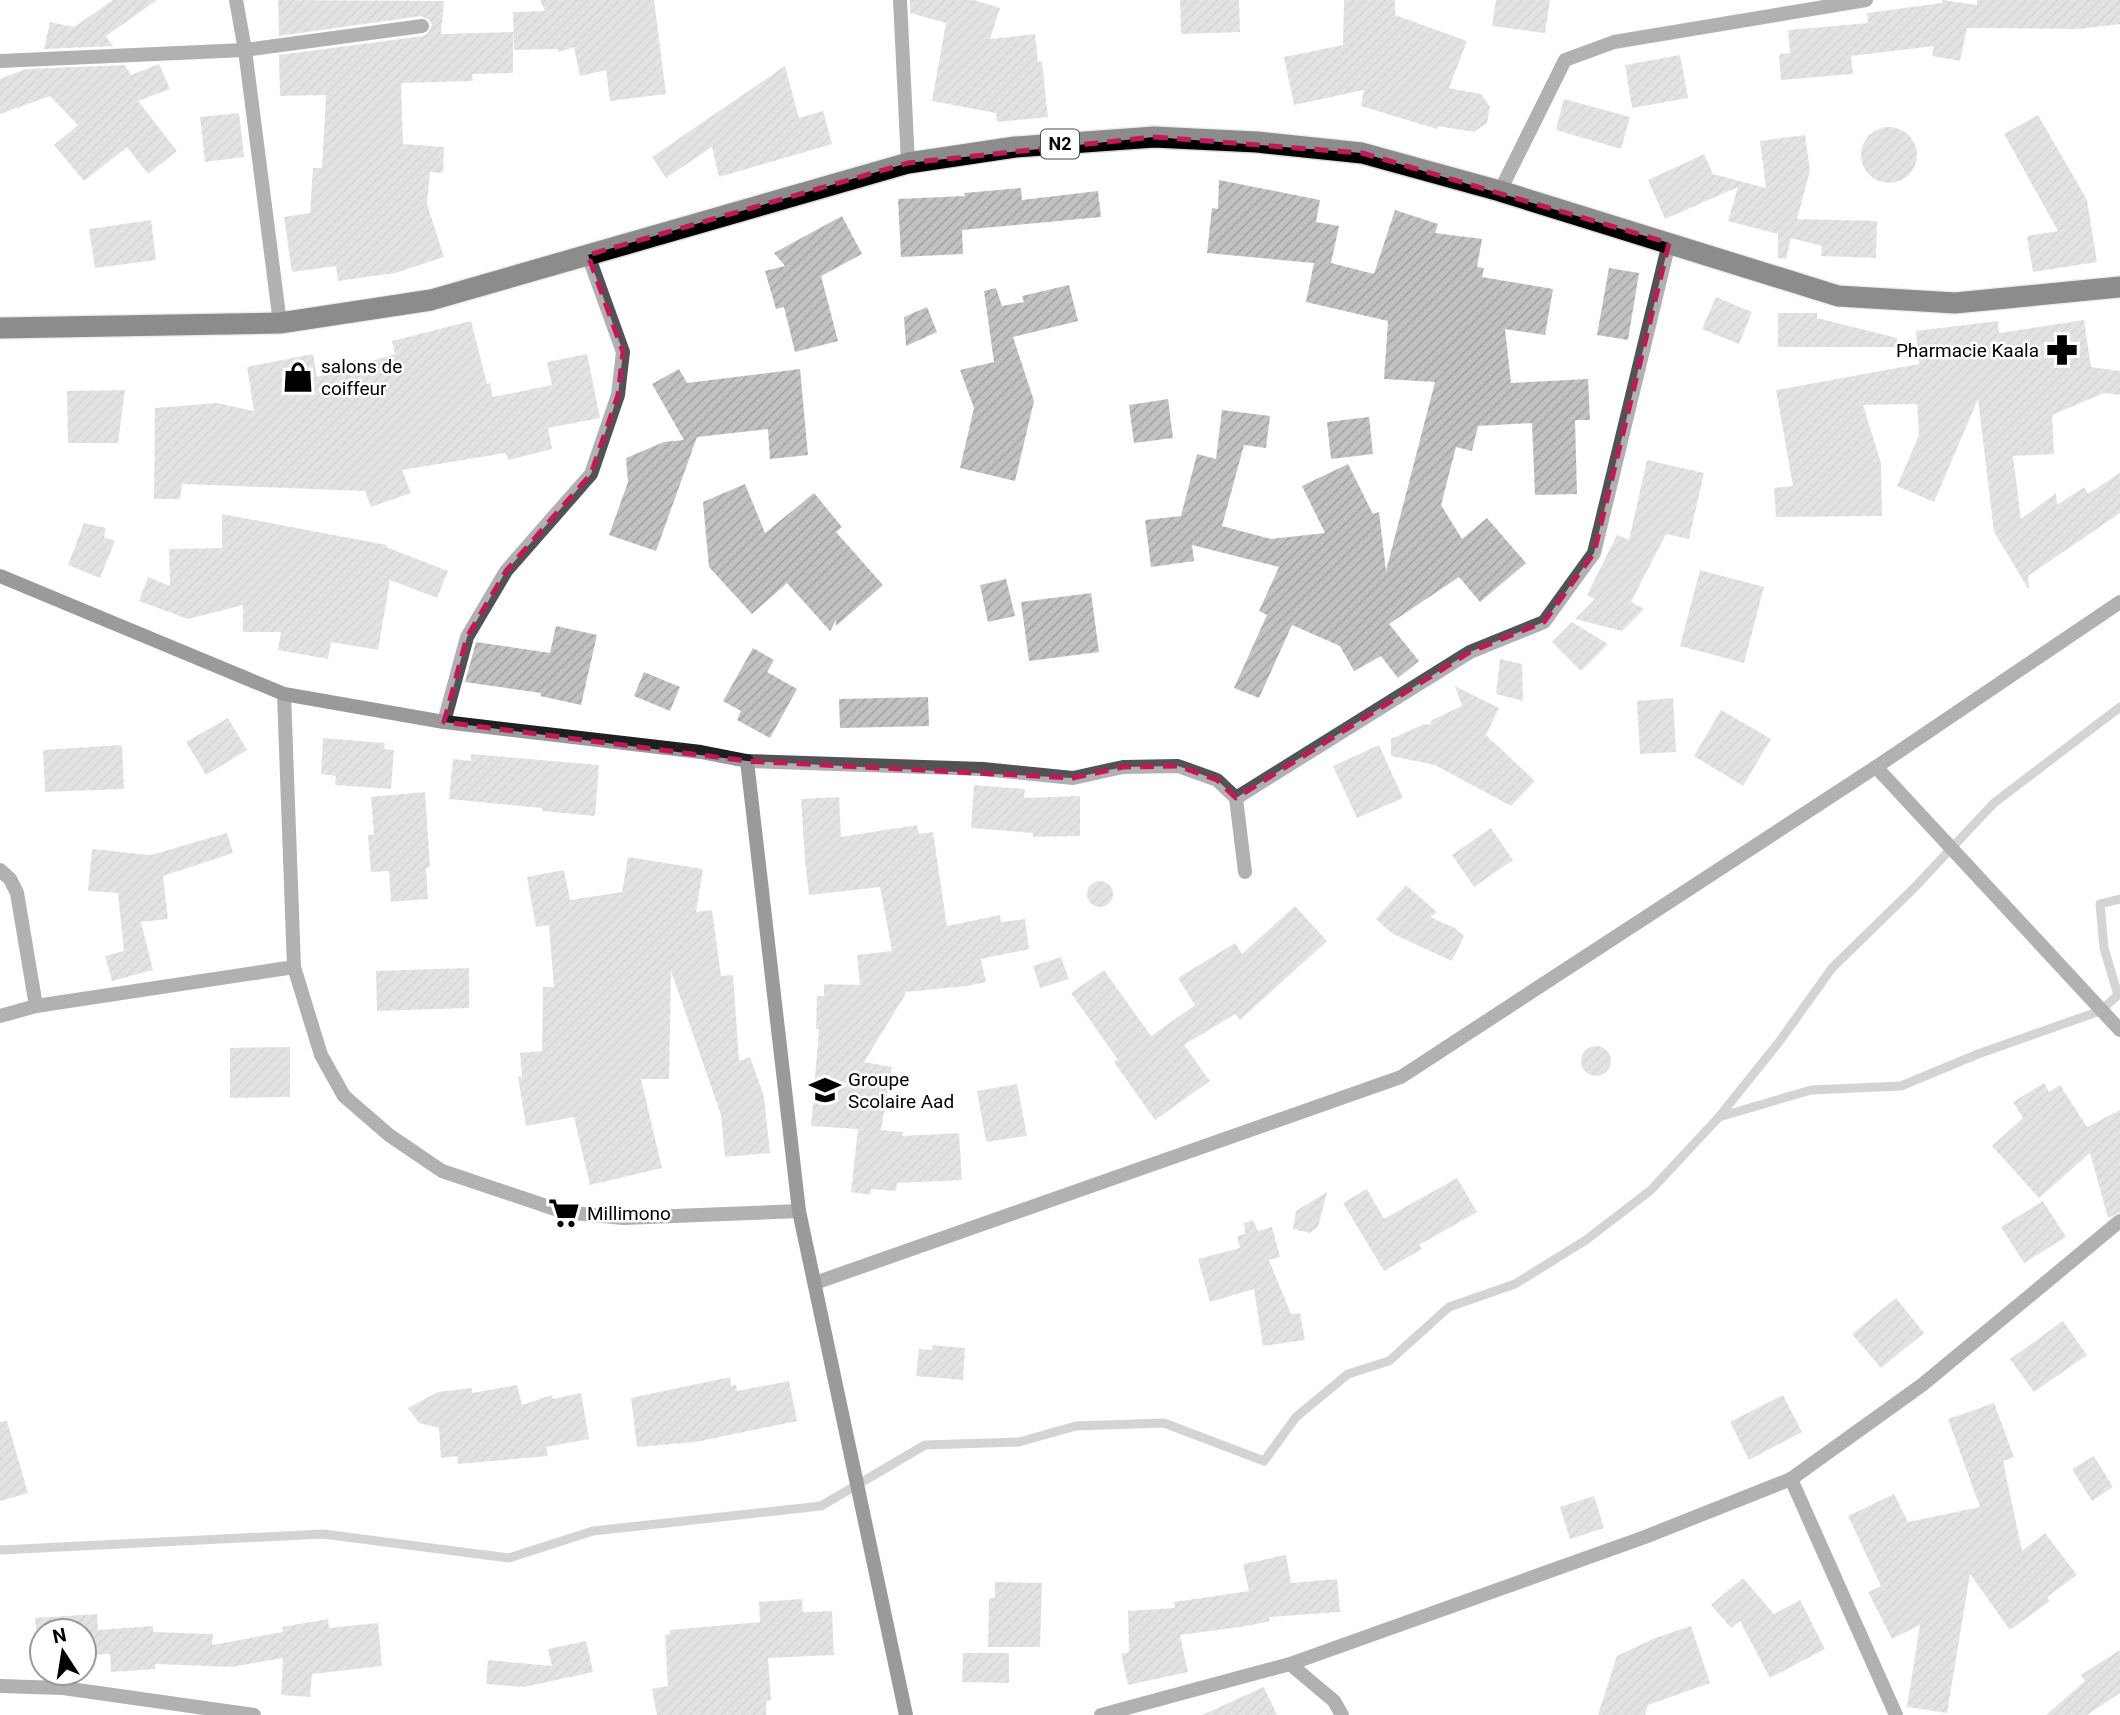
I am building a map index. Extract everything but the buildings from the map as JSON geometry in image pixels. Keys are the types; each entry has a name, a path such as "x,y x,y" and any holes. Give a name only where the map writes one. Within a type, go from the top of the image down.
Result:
{"highway":[{"name":"N2","path":"0,328 280,323 431,300 908,163 1015,148 1154,136 1257,142 1362,153 1500,191 1838,296 1955,303 2120,287"}],"street":[{"path":"236,0 245,50 280,323"},
{"path":"900,0 908,163"},
{"path":"1500,191 1564,60 1614,42 1866,0"},
{"path":"0,61 245,50 422,26"},
{"path":"1236,798 1470,652 1544,622 1594,553 1669,243"},
{"path":"443,722 467,637 506,571 591,474 618,396 623,352 588,255"},
{"path":"0,576 284,694 443,722 701,752 747,761 983,769 1073,778 1123,767 1178,766 1217,780 1236,798 1245,872"},
{"path":"815,1283 1401,1077 1876,767 2120,602"},
{"path":"284,694 294,967 321,1055 344,1096 389,1135 442,1171 564,1212 623,1218 799,1211"},
{"path":"747,761 799,1211 905,1711"},
{"path":"1876,767 2120,1030"},
{"path":"0,870 10,879 16,893 36,1006"},
{"path":"0,1016 36,1006 294,967"},
{"path":"1101,1715 1290,1664 1645,1537 1791,1479 1922,1385 2120,1221"},
{"path":"1791,1479 1896,1715"},
{"path":"1290,1664 1334,1701 1342,1715"},
{"path":"0,1686 63,1689 254,1715"}],"highlighted area":[{"path":"1154,137 1362,153 1669,243 1594,553 1544,622 1470,652 1236,798 1217,780 1178,766 1123,767 1073,778 747,761 444,722 467,637 506,571 591,474 618,395 623,352 588,255 908,163"}],"waterway":[{"path":"0,1550 323,1534 509,1558 593,1531 821,1506 925,1445 1019,1442 1076,1426 1164,1423 1264,1461 1296,1417 1348,1374 1389,1361 1449,1307 1515,1284 1586,1240 1651,1190 1718,1118 1779,1042 1832,968 1914,888 1994,803 2120,707"},
{"path":"1719,1117 1811,1090 1901,1086 1978,1054 2100,1011 2118,995 2104,948 2100,904 2120,899"}],"place":[{"name":"Pharmacie Kaala","path":"2062,350"},
{"name":"salons de coiffeur","path":"298,377"},
{"name":"Groupe Scolaire Aad","path":"825,1090"},
{"name":"Millimono","path":"564,1213"}]}
